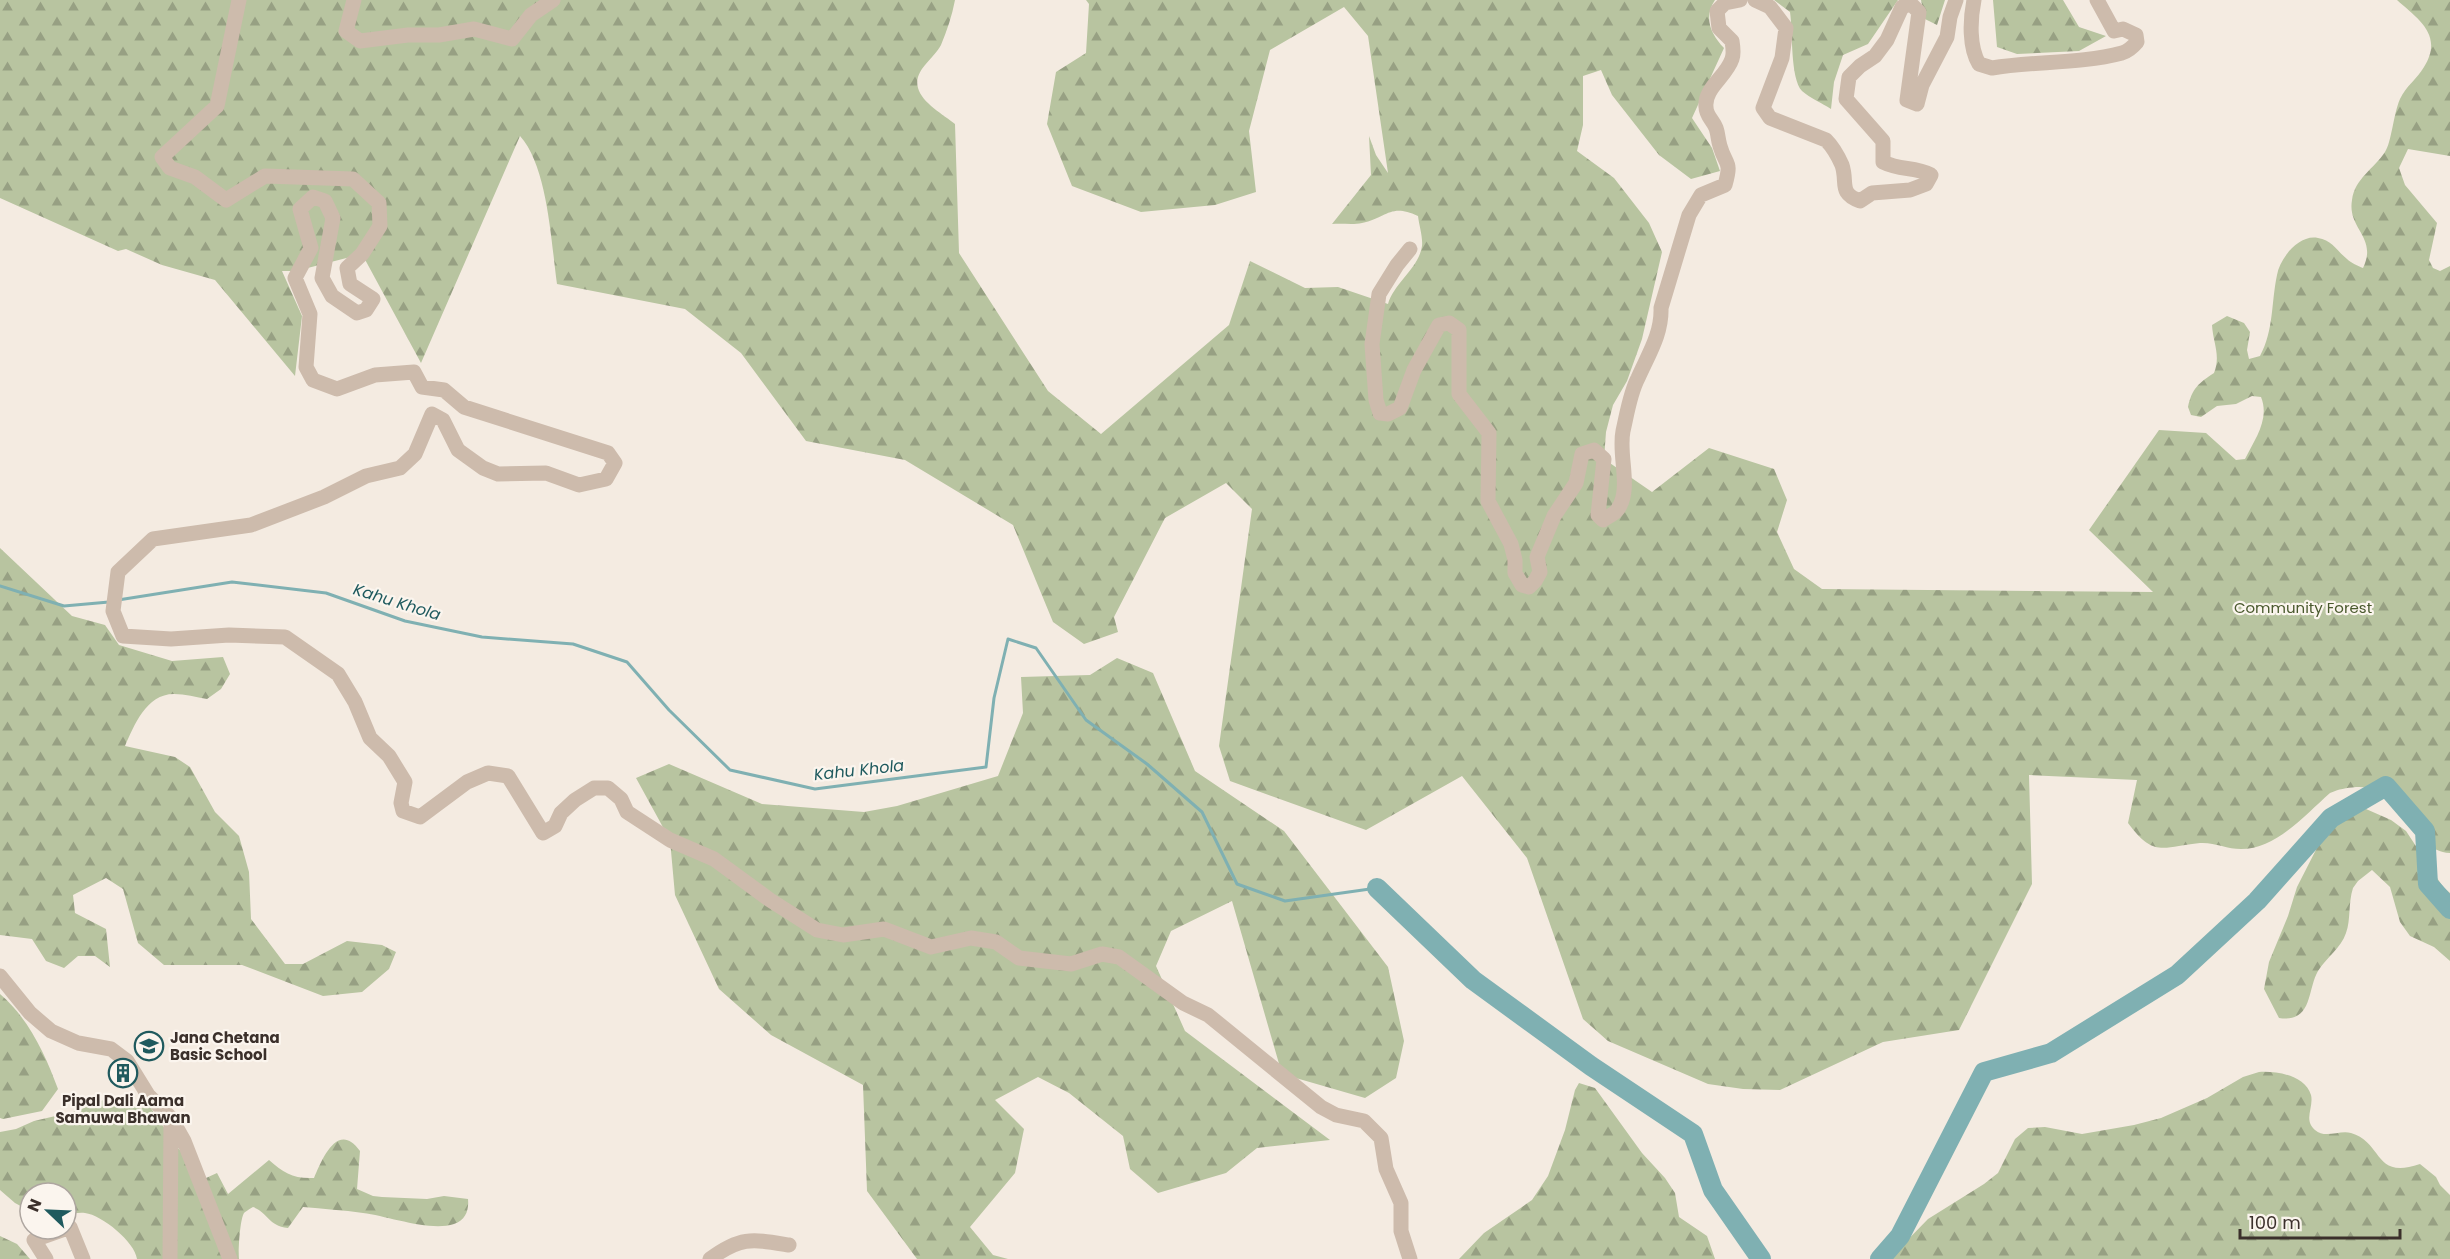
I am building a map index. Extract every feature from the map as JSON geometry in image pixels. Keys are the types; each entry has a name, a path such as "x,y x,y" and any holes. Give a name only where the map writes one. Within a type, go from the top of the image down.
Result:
{"street":[{"path":"239,0 217,106 162,157 170,168 195,177 226,200 265,176 353,179 379,203 380,226 362,254 347,268 350,284 373,299 366,310 357,313 332,296 322,278 333,218 325,201 313,197 300,209 311,248 295,278 310,314 306,367 313,380 337,389 375,375 414,372 422,387 444,390 464,407 608,453 615,463 606,479 579,485 546,473 498,474 483,468 458,450 443,420 432,414 415,454 400,468 366,476 324,497 251,525 153,539 118,572 113,611 123,636 171,639 229,635 285,637 338,674 355,702 370,738 389,756 405,782 401,803 404,811 410,814 420,817 467,782 488,773 508,776 543,833 555,825 561,813 575,800 594,788 608,788 621,799 627,812 670,840 714,859 770,900 817,930 843,935 884,929 931,947 971,938 996,942 1019,958 1071,964 1102,954 1119,957 1183,1003 1208,1015 1321,1107 1336,1115 1364,1121 1380,1138 1386,1169 1401,1203 1401,1231 1410,1259"},
{"path":"354,0 346,31 360,41 408,35 439,35 474,29 512,39 531,15 553,0"},
{"path":"1410,249 1379,294 1372,344 1376,400 1380,412 1388,414 1400,408 1414,370 1438,325 1449,323 1460,330 1459,394 1489,433 1488,501 1510,544 1515,560 1515,573 1522,585 1529,586 1540,572 1537,557 1554,516 1576,483 1582,454 1594,450 1604,459 1598,514 1603,520 1617,510 1623,493 1623,434 1637,380 1648,359 1661,323 1661,308 1689,215 1701,195 1725,185 1729,171 1729,165 1720,148 1716,127 1707,115 1705,105 1709,91 1725,75 1733,58 1732,41 1719,28 1717,11 1725,3 1740,0"},
{"path":"1755,0 1770,6 1786,28 1782,58 1763,108 1770,118 1826,140 1833,147 1842,167 1845,192 1860,201 1872,194 1910,190 1926,184 1931,175 1922,170 1896,169 1883,162 1883,141 1846,99 1850,76 1875,56 1887,40 1902,8 1911,4 1919,12 1907,100 1917,104 1922,85 1947,37 1950,17 1956,0"},
{"path":"1974,0 1972,29 1975,56 1979,64 1992,68 2080,59 2123,53 2131,49 2137,42 2136,35 2123,29 2114,31 2097,0"},
{"path":"0,976 30,1013 51,1031 78,1043 111,1049 127,1061 148,1095 171,1119 184,1141 230,1259"},
{"path":"170,1259 171,1119"},
{"path":"710,1259 729,1245 756,1240 789,1245"},
{"path":"35,1241 46,1259"},
{"path":"75,1241 82,1259"}],"green space":[{"name":"Community Forest","path":"0,0 955,0 941,45 921,70 917,82 924,99 955,124 959,253 1048,391 1101,434 1229,325 1250,261 1305,288 1338,287 1388,304 1395,289 1420,254 1422,242 1418,216 1409,212 1395,211 1359,224 1332,224 1371,175 1369,136 1376,155 1388,173 1368,36 1344,7 1270,50 1249,131 1256,192 1215,205 1141,212 1072,186 1047,124 1056,72 1086,53 1089,4 1086,0 1715,0 1711,7 1710,26 1724,48 1692,118 1712,148 1720,171 1691,179 1659,155 1612,95 1601,70 1583,76 1583,125 1577,151 1614,178 1649,223 1662,252 1642,339 1627,381 1613,405 1606,432 1604,459 1652,492 1709,448 1774,469 1787,500 1777,532 1794,569 1822,589 2153,592 2089,530 2159,430 2206,433 2236,460 2245,459 2263,421 2261,397 2252,396 2236,404 2217,406 2201,417 2191,415 2188,407 2194,391 2200,383 2214,373 2216,367 2217,355 2212,325 2227,316 2244,323 2250,332 2247,350 2249,359 2260,356 2268,336 2279,268 2286,255 2297,243 2304,240 2318,238 2327,241 2349,260 2363,268 2367,248 2354,219 2352,200 2354,192 2361,180 2385,152 2400,99 2424,67 2431,46 2426,29 2397,0 2450,0 2450,156 2408,149 2399,168 2405,185 2437,223 2429,260 2433,268 2440,271 2450,266 2450,853 2436,849 2425,841 2396,806 2385,796 2372,789 2356,787 2330,793 2278,837 2254,847 2236,849 2200,843 2160,848 2145,841 2128,823 2137,780 2029,775 2032,884 1959,1030 1883,1042 1780,1090 1743,1089 1708,1084 1608,1041 1583,1019 1527,858 1462,776 1366,830 1230,781 1219,746 1252,509 1226,483 1165,518 1114,617 1118,632 1084,644 1053,622 1013,525 905,460 806,441 741,353 685,309 557,284 542,185 537,166 520,136 421,363 362,254 296,271 282,271 302,316 295,376 215,280 162,265 126,249 118,251 0,198"},
{"path":"1774,0 1898,0 1868,44 1843,55 1834,82 1831,109 1805,94 1798,85 1795,76 1790,12"},
{"path":"1921,0 1945,0 1937,25 1925,19"},
{"path":"1993,0 2063,0 2079,27 2106,36 2079,51 2017,54 1997,47"},
{"path":"0,548 72,616 105,625 119,645 172,661 223,657 230,674 221,689 207,699 174,694 156,699 142,713 125,746 175,757 190,767 215,812 239,836 249,872 251,919 285,964 303,964 347,941 382,945 396,952 389,969 362,992 323,996 242,965 164,965 138,943 123,889 106,878 73,895 75,913 106,929 110,967 95,956 78,956 64,968 46,961 32,939 0,935"},
{"path":"1117,658 1153,673 1195,771 1284,831 1388,967 1404,1041 1396,1078 1365,1098 1282,1074 1232,901 1171,931 1156,966 1185,1031 1330,1140 1257,1148 1226,1173 1158,1193 1130,1169 1123,1136 1069,1093 1038,1077 995,1100 1024,1129 1015,1173 970,1227 993,1255 1008,1259 917,1259 867,1191 863,1085 771,1035 719,989 675,895 670,840 636,778 669,764 762,804 864,812 897,806 998,776 1023,713 1021,677 1090,675"},
{"path":"2366,809 2391,820 2406,831 2443,887 2450,893 2450,961 2434,947 2410,936 2400,922 2390,887 2372,870 2353,888 2346,933 2341,943 2318,971 2307,1004 2298,1015 2279,1018 2264,989 2269,962 2297,887 2322,838 2348,814"},
{"path":"0,994 28,1026 48,1063 58,1089 42,1111 3,1119 0,1118"},
{"path":"2259,1072 2274,1072 2290,1076 2308,1088 2312,1100 2309,1118 2312,1126 2319,1133 2351,1133 2369,1144 2386,1164 2405,1168 2420,1164 2436,1177 2450,1195 2450,1259 1889,1259 1928,1219 1998,1173 2015,1139 2028,1128 2045,1127 2082,1134 2134,1125 2161,1118 2207,1098 2243,1077"},
{"path":"1579,1083 1595,1088 1642,1153 1665,1178 1675,1193 1679,1217 1707,1236 1715,1259 1459,1259 1484,1233 1532,1200 1548,1176"},
{"path":"117,1097 141,1109 148,1104 178,1148 206,1178 217,1173 228,1194 269,1160 289,1174 314,1178 326,1153 338,1141 345,1139 352,1142 360,1151 357,1189 382,1197 427,1199 444,1196 468,1199 467,1211 464,1217 454,1224 433,1226 363,1213 303,1207 288,1228 272,1222 253,1207 243,1216 239,1259 137,1259 135,1252 117,1230 92,1215 78,1213 78,1181 18,1181 18,1205 0,1190 0,1132 77,1111 108,1098"},
{"path":"0,1236 17,1244 30,1259 0,1259"}],"waterway":[{"name":"Kahu Khola","path":"118,600 232,582 326,593 405,621 482,637 573,644 627,662 669,710 730,770 815,789 986,767 994,698 1008,639 1036,648 1086,720 1147,764 1202,812 1237,884 1285,901 1377,888"},
{"name":"Kahu Khola","path":"0,586 64,606 109,602"},
{"path":"1880,1259 1900,1236 1984,1072 2051,1053 2177,975 2257,901 2331,818 2386,786 2425,831 2428,884 2450,909"},
{"path":"1377,888 1473,980 1591,1066 1693,1134 1713,1190 1761,1259"}],"place":[{"name":"Jana Chetana Basic School","path":"149,1046"},
{"name":"Pipal Dali Aama Samuwa Bhawan","path":"123,1073"}]}
